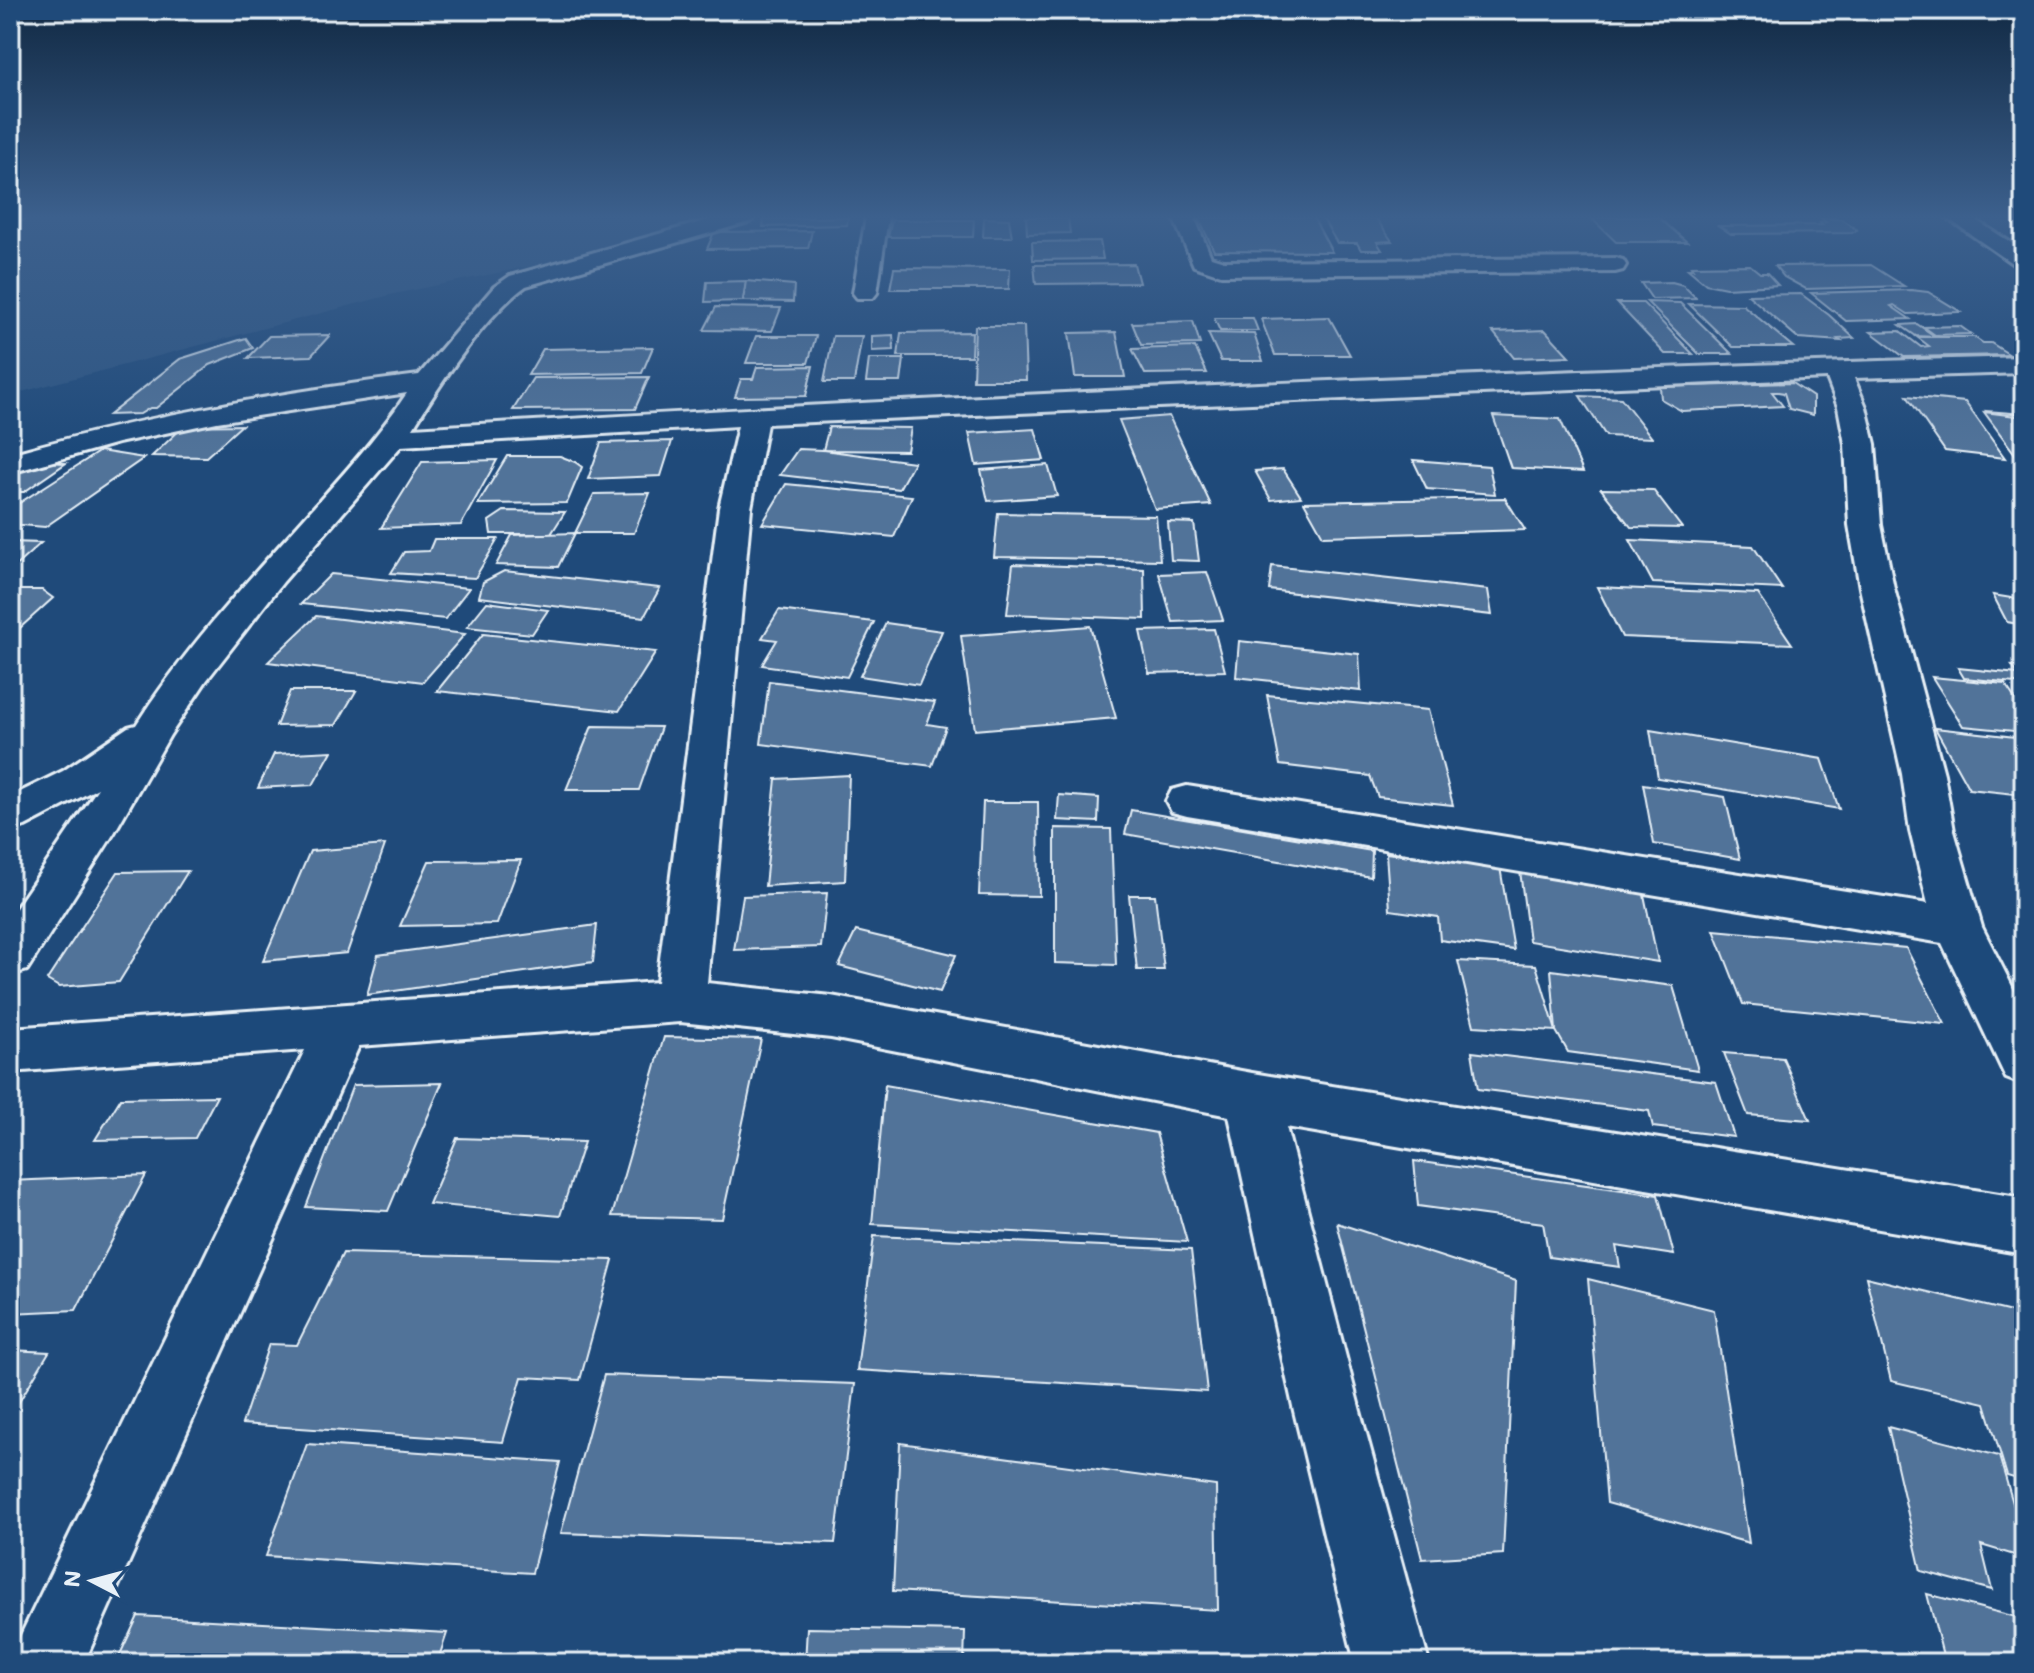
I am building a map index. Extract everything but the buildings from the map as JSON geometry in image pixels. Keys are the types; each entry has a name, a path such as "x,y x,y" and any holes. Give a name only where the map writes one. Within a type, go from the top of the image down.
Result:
{"street":[{"path":"10,956 99,822 153,730 271,575 392,438 428,382 499,295"},
{"path":"392,438 754,416 1837,370 2024,365"},
{"path":"1837,370 1852,407 1860,444 1865,525 1877,588 1923,774 1932,831 1958,927 2024,1062"},
{"path":"10,464 130,429 290,399 428,382"},
{"path":"680,1001 724,633 735,508 754,416"},
{"path":"10,815 78,781 153,730"},
{"path":"1187,801 1958,927"},
{"path":"10,1050 680,1001 831,1017 1252,1097 2024,1226"},
{"path":"46,1663 343,1024"},
{"path":"1252,1097 1327,1411 1392,1663"}],"shaded area":[{"path":"10,295 390,295 10,395"}]}
